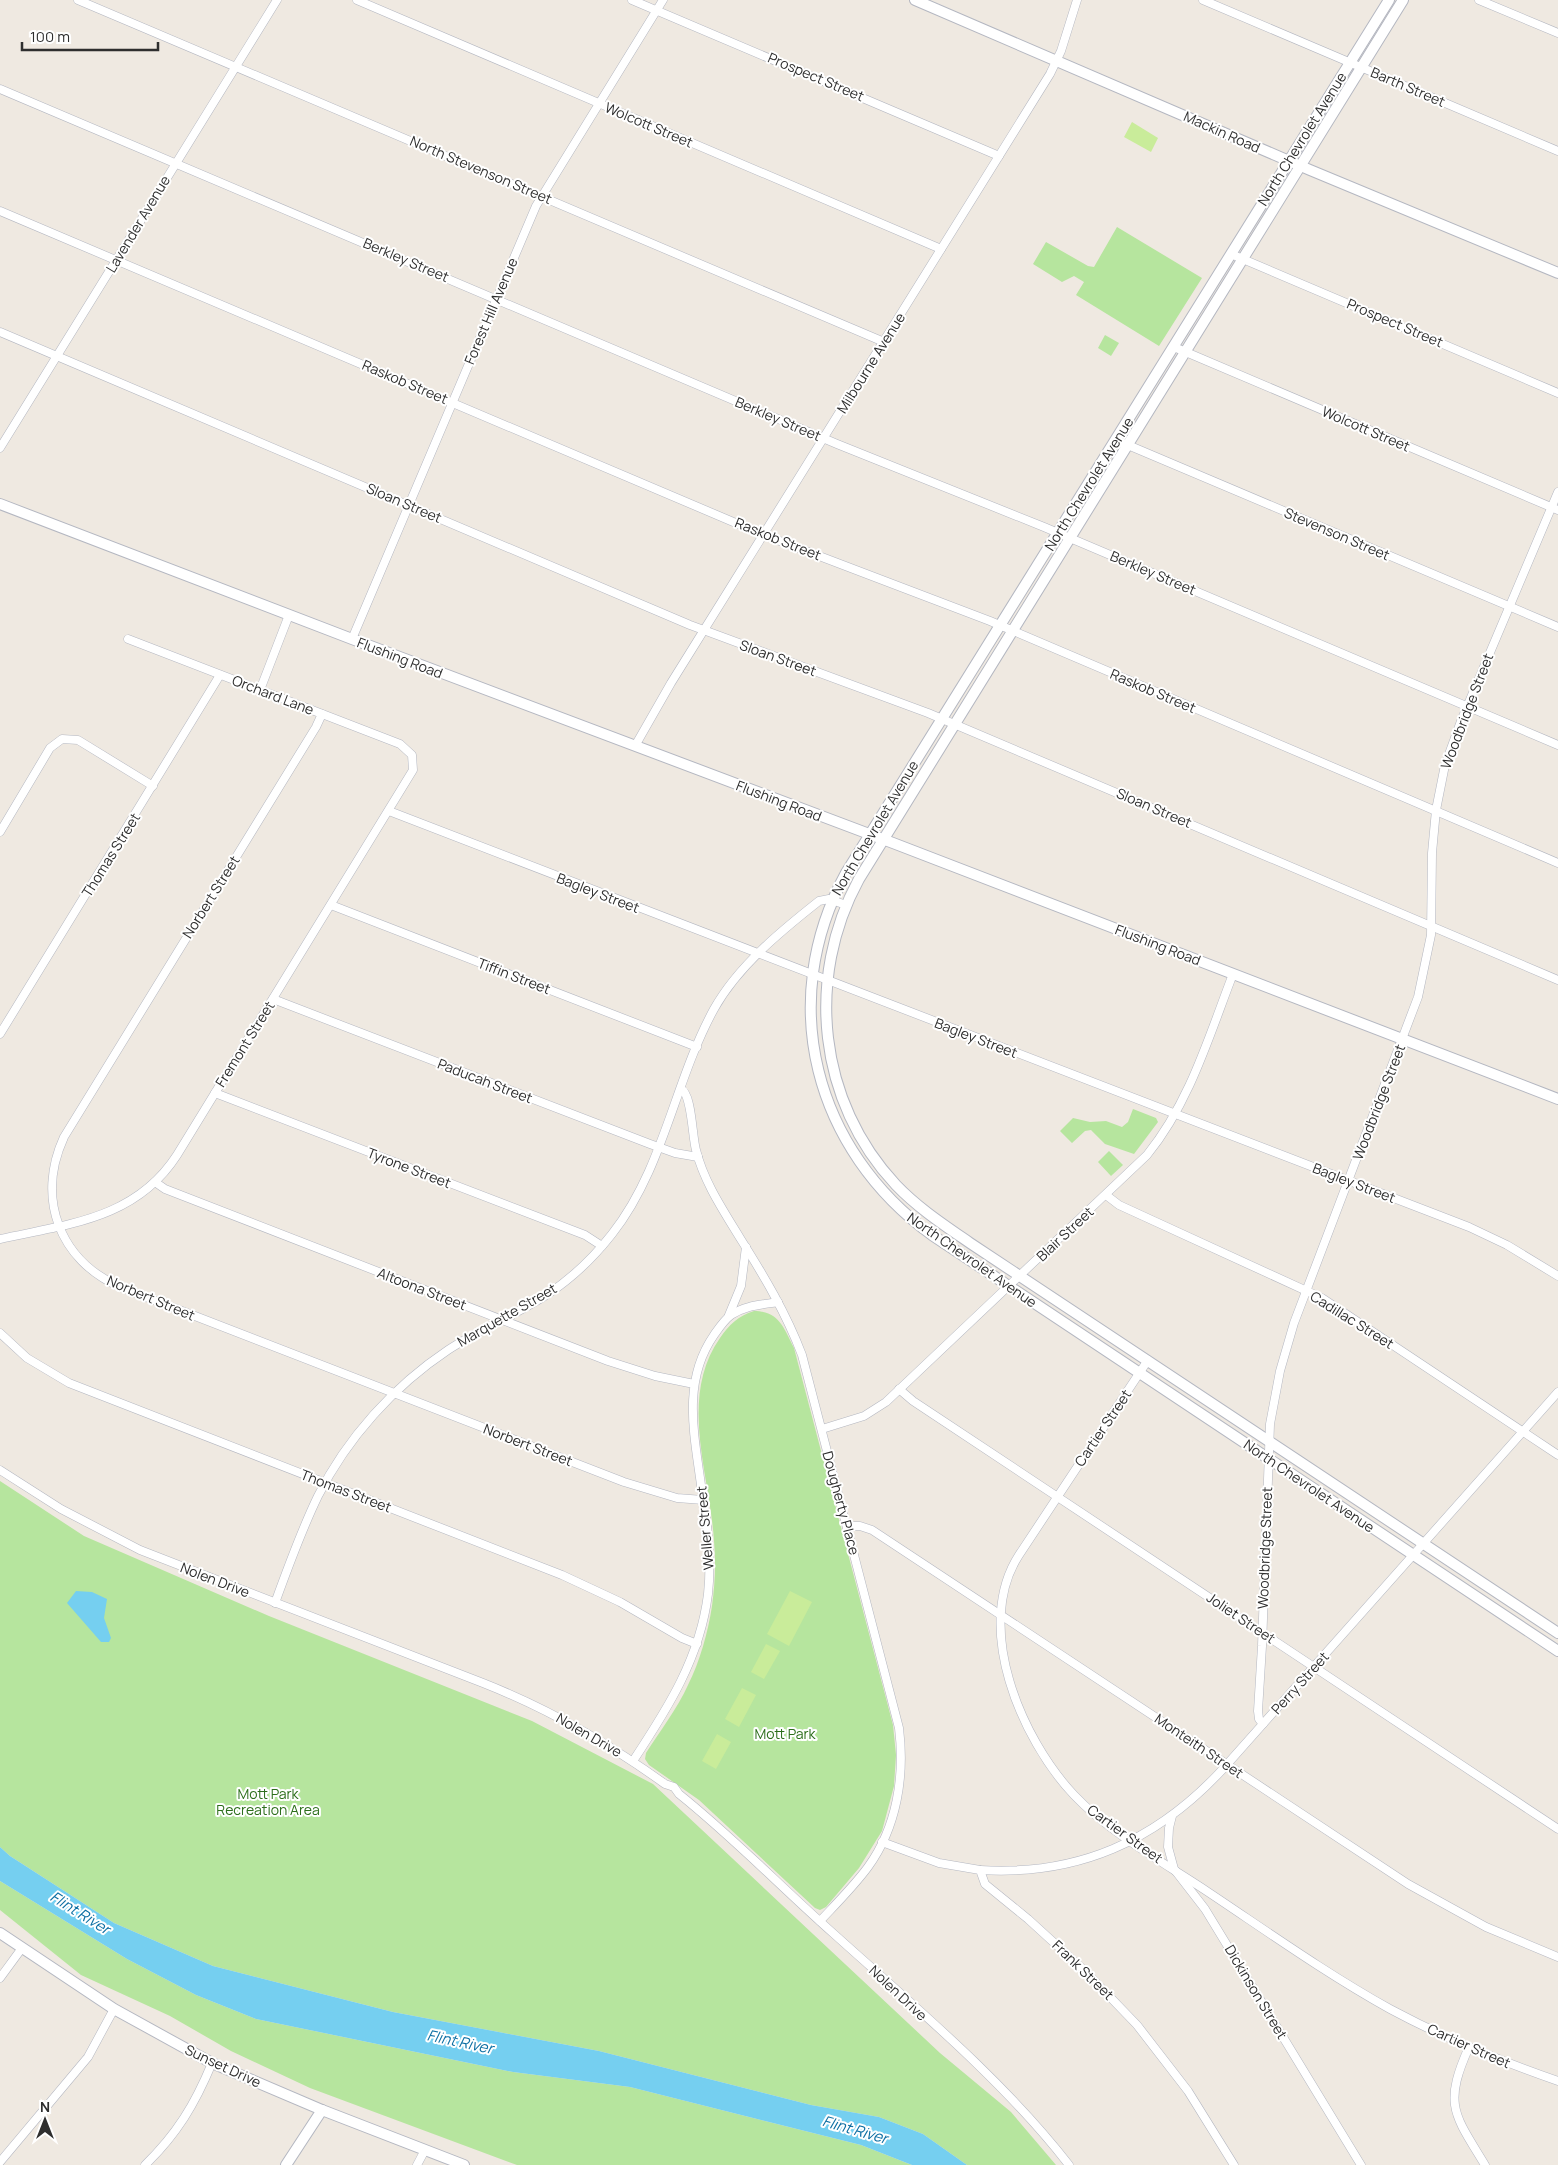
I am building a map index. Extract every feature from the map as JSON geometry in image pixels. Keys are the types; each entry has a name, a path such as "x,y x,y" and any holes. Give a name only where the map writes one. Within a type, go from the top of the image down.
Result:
{"street":[{"name":"North Stevenson Street","path":"78,0 884,342"},
{"name":"Lavender Avenue","path":"0,448 277,0"},
{"name":"Wolcott Street","path":"357,0 941,250"},
{"name":"Prospect Street","path":"632,0 999,156"},
{"name":"Forest Hill Avenue","path":"352,639 533,211 664,0"},
{"name":"Mackin Road","path":"915,0 1288,161 1558,273"},
{"name":"Milbourne Avenue","path":"635,746 644,727 1057,60 1077,0"},
{"name":"Barth Street","path":"1203,0 1558,151"},
{"name":"North Chevrolet Avenue","path":"1389,0 849,867 832,900 821,934 813,975 812,1026 820,1078 836,1123 863,1169 888,1199 912,1220 1268,1459 1557,1648"},
{"name":"North Chevrolet Avenue","path":"1403,0 859,879 846,905 833,947 827,980 827,1027 834,1074 850,1116 875,1160 896,1185 921,1208 1020,1276 1558,1633"},
{"path":"1479,0 1558,34"},
{"name":"Berkley Street","path":"0,89 824,438 1070,538 1558,745"},
{"name":"Raskob Street","path":"0,211 764,535 1000,626 1558,863"},
{"name":"Prospect Street","path":"1231,254 1558,393"},
{"name":"Sloan Street","path":"0,332 704,631 942,718 1558,980"},
{"name":"Wolcott Street","path":"1174,347 1555,509"},
{"name":"Stevenson Street","path":"1116,440 1558,627"},
{"name":"Woodbridge Street","path":"1263,1724 1259,1719 1258,1711 1268,1459 1272,1412 1282,1362 1307,1291 1403,1040 1423,979 1431,926 1432,853 1436,810 1446,764 1467,706 1509,607 1555,509 1558,492"},
{"name":"Flushing Road","path":"0,504 288,615 869,834 1558,1100"},
{"path":"260,690 288,615"},
{"name":"Orchard Lane","path":"128,638 400,744 408,750 412,758"},
{"name":"Thomas Street","path":"0,1034 220,675"},
{"name":"Norbert Street","path":"322,714 306,744 66,1133 58,1152 52,1181 53,1200 59,1226 67,1242 83,1262 95,1273 114,1285 632,1485 677,1498 703,1500"},
{"path":"62,729 64,739"},
{"path":"0,832 50,748 64,739 78,740 153,786"},
{"name":"Fremont Street","path":"0,1239 92,1218 112,1211 132,1200 155,1182 174,1159 389,811 412,772 412,758"},
{"name":"Bagley Street","path":"389,811 1494,1238 1558,1276"},
{"path":"832,900 846,905"},
{"name":"Marquette Street","path":"275,1603 303,1530 325,1483 355,1437 411,1378 447,1350 554,1290 584,1265 602,1246 634,1200 648,1174 697,1046 721,997 758,954 819,901 832,900"},
{"name":"Tiffin Street","path":"331,905 697,1046"},
{"name":"Blair Street","path":"822,1429 870,1413 900,1389 1147,1155 1175,1114 1198,1064 1233,974"},
{"name":"Paducah Street","path":"273,999 658,1147 698,1157"},
{"name":"Dougherty Place","path":"681,1089 688,1097 698,1157 712,1190 778,1302 802,1355 895,1708 900,1736 901,1764 899,1789 892,1816 882,1842 868,1867 820,1921"},
{"name":"Tyrone Street","path":"215,1092 590,1237 602,1246"},
{"path":"863,1169 875,1160"},
{"name":"Altoona Street","path":"155,1182 165,1189 617,1364 655,1376 694,1384"},
{"name":"Cadillac Street","path":"1106,1195 1119,1205 1326,1300 1558,1455"},
{"name":"Weller Street","path":"633,1761 675,1696 697,1644 704,1614 709,1577 709,1546 693,1422 694,1384 704,1351 728,1317 741,1286 746,1247"},
{"name":"Weller Street","path":"728,1317 747,1307 778,1302"},
{"name":"Thomas Street","path":"0,1333 27,1358 69,1384 576,1580 630,1607 682,1638 697,1644"},
{"name":"Cartier Street","path":"1148,1360 1012,1567 1004,1589 1001,1616 1004,1654 1008,1673 1023,1718 1036,1744 1055,1773 1075,1796 1097,1816 1131,1841 1347,1983 1405,2017 1469,2047 1558,2081"},
{"name":"Joliet Street","path":"900,1389 913,1401 1558,1829"},
{"name":"Perry Street","path":"980,1870 1026,1870 1067,1864 1102,1854 1131,1841 1172,1816 1196,1797 1227,1765 1558,1392"},
{"name":"Nolen Drive","path":"0,1470 47,1500 118,1539 165,1560 518,1697 580,1728 633,1761 665,1784 674,1787 993,2082 1027,2116 1069,2165"},
{"name":"Monteith Street","path":"847,1526 857,1525 869,1528 1425,1894 1486,1927 1558,1957"},
{"name":"Dickinson Street","path":"1172,1816 1168,1841 1170,1858 1174,1869 1205,1908 1361,2165"},
{"path":"882,1842 939,1863 980,1870"},
{"name":"Frank Street","path":"980,1870 985,1884 1028,1919 1081,1967 1136,2025 1184,2086 1234,2165"},
{"name":"Sunset Drive","path":"0,1933 114,2009 212,2063 322,2110 464,2165"},
{"path":"0,1978 22,1948"},
{"path":"0,2162 88,2057 114,2009"},
{"path":"1469,2047 1455,2081 1454,2105 1460,2123 1485,2165"},
{"path":"145,2165 167,2144 190,2109 212,2063"},
{"path":"286,2165 322,2110"},
{"path":"417,2165 425,2150"}],"green space":[{"path":"1132,122 1158,138 1151,152 1124,137"},
{"path":"1117,227 1202,278 1159,346 1076,295 1084,282 1074,276 1062,282 1033,264 1046,242 1088,266 1094,267"},
{"path":"1105,335 1119,343 1111,356 1098,348"},
{"path":"1133,1109 1156,1118 1158,1122 1134,1154 1105,1144 1091,1130 1085,1131 1072,1143 1060,1131 1073,1118 1090,1122 1106,1121 1122,1127 1128,1122"},
{"path":"1109,1151 1123,1165 1111,1176 1098,1162"},
{"name":"Mott Park","path":"754,1311 775,1317 784,1328 794,1348 893,1725 896,1755 894,1786 882,1831 859,1868 826,1907 820,1910 815,1908 699,1800 649,1765 645,1759 646,1753 679,1703 692,1676 703,1646 712,1606 715,1549 700,1437 699,1411 701,1386 708,1361 720,1338 734,1321"},
{"name":"Mott Park Recreation Area","path":"0,1481 84,1536 269,1616 532,1721 653,1784 940,2053 1011,2112 1056,2165 967,2165 923,2134 879,2117 811,2105 599,2051 393,2012 213,1966 114,1923 10,1856 0,1847"},
{"path":"790,1591 812,1602 789,1646 767,1634"},
{"path":"766,1644 780,1651 764,1679 751,1672"},
{"path":"742,1688 756,1695 739,1727 725,1719"},
{"path":"717,1734 731,1742 716,1769 702,1761"},
{"path":"0,1881 127,1959 196,1995 256,2019 513,2072 630,2087 861,2145 912,2165 517,2165 310,2088 231,2051 170,2016 81,1975 0,1910"}],"water":[{"path":"76,1591 92,1592 107,1599 104,1618 111,1638 109,1642 101,1642 67,1603"},
{"name":"Flint River","path":"0,1847 10,1856 114,1923 213,1966 393,2012 599,2051 811,2105 879,2117 923,2134 967,2165 912,2165 861,2145 630,2087 513,2072 256,2019 196,1995 127,1959 0,1881"}]}
